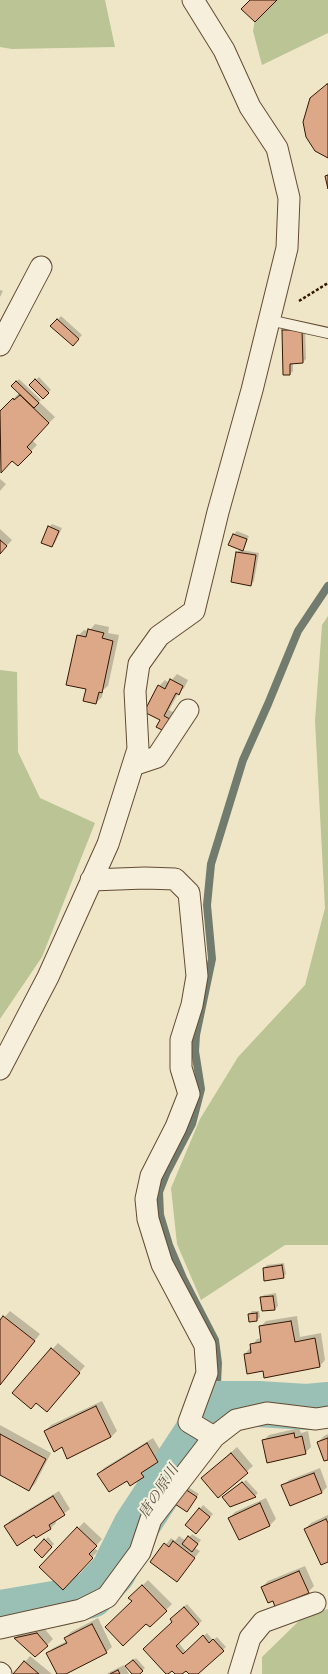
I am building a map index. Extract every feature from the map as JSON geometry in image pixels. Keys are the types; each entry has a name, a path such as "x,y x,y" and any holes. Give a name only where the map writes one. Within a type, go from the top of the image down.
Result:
{"street":[{"path":"0,1069 48,977 108,844 138,749 135,691 139,664 159,636 194,611 218,512 252,390 287,248 289,198 277,148 250,107 224,50 193,0"},
{"path":"0,345 41,267"},
{"path":"133,765 157,757 188,710"},
{"path":"91,880 145,878 175,879 188,893 197,976 192,1005 181,1040 181,1068 189,1094 176,1127 151,1176 146,1199 148,1219 162,1264 204,1345 207,1373 189,1422 214,1437"},
{"path":"0,1628 81,1610 107,1598 140,1552 151,1519 214,1437 236,1420 267,1413 316,1418 328,1417"},
{"path":"240,1674 250,1638 263,1622 315,1603"}],"lane":[{"path":"269,320 328,333"}],"green space":[{"path":"0,0 105,0 115,47 12,49 0,47"},
{"path":"258,0 328,0 328,33 262,65 253,31"},
{"path":"328,616 328,1245 285,1245 201,1300 177,1244 171,1188 200,1119 238,1057 305,985 325,908 315,721 322,625"},
{"path":"0,670 17,672 18,752 40,798 95,823 42,957 0,1019"},
{"path":"328,1609 328,1674 262,1674 262,1657 304,1616"}],"building":[{"path":"250,0 277,0 255,22 241,9"},
{"path":"327,84 328,158 315,151 306,137 303,122 310,98"},
{"path":"328,175 328,189 325,176"},
{"path":"57,319 79,339 73,346 50,326"},
{"path":"282,330 302,330 303,363 290,364 290,375 283,375"},
{"path":"35,379 49,393 43,399 29,385"},
{"path":"16,381 39,403 34,408 11,386"},
{"path":"20,395 49,423 27,447 32,452 18,466 12,461 1,473 0,411 13,398 14,400"},
{"path":"48,526 59,531 52,547 41,543"},
{"path":"233,534 247,539 243,551 228,545"},
{"path":"0,540 7,546 0,554"},
{"path":"236,552 256,555 251,586 231,582"},
{"path":"88,629 104,633 102,638 113,641 102,693 99,692 96,704 83,701 86,689 66,685 77,635 86,637"},
{"path":"170,679 183,686 179,695 176,693 164,716 170,719 164,731 156,727 160,720 144,712 158,685 165,689"},
{"path":"282,1265 284,1278 264,1281 263,1268"},
{"path":"273,1296 275,1310 262,1311 260,1297"},
{"path":"257,1313 257,1321 249,1322 248,1314"},
{"path":"3,1316 35,1341 0,1385 0,1320"},
{"path":"291,1321 295,1342 315,1338 320,1367 264,1378 263,1371 247,1374 244,1354 251,1353 250,1344 261,1342 259,1326"},
{"path":"51,1348 80,1373 47,1412 36,1403 31,1409 12,1393"},
{"path":"96,1406 111,1437 67,1459 62,1447 54,1452 44,1431"},
{"path":"294,1433 295,1438 302,1436 306,1454 267,1463 262,1440"},
{"path":"0,1434 46,1459 29,1491 0,1475"},
{"path":"328,1438 328,1460 324,1461 317,1442"},
{"path":"147,1443 158,1462 141,1473 144,1477 130,1486 127,1481 109,1492 97,1474"},
{"path":"231,1453 248,1473 218,1498 201,1478"},
{"path":"314,1473 322,1493 290,1506 281,1485"},
{"path":"242,1482 256,1497 230,1507 222,1497"},
{"path":"182,1487 197,1497 187,1512 172,1502"},
{"path":"53,1496 65,1515 49,1525 51,1529 36,1538 34,1535 17,1546 4,1526"},
{"path":"260,1503 270,1526 239,1540 228,1518"},
{"path":"199,1508 210,1517 196,1534 185,1525"},
{"path":"326,1519 328,1523 328,1562 321,1565 304,1529"},
{"path":"77,1527 97,1546 89,1554 93,1558 63,1590 39,1567"},
{"path":"188,1536 198,1544 192,1552 182,1544"},
{"path":"44,1539 52,1547 42,1558 34,1550"},
{"path":"173,1541 195,1558 177,1582 150,1562 164,1543 169,1547"},
{"path":"299,1571 309,1593 275,1607 273,1601 268,1603 261,1587"},
{"path":"142,1585 167,1611 150,1627 146,1624 123,1646 105,1627 132,1601 128,1598"},
{"path":"184,1607 199,1624 176,1646 183,1654 203,1635 209,1643 213,1639 224,1651 198,1674 189,1674 186,1671 182,1674 175,1674 172,1671 166,1674 143,1649 172,1622 170,1619"},
{"path":"92,1624 107,1653 66,1674 57,1674 46,1653 67,1643 64,1638"},
{"path":"37,1633 48,1646 35,1657 14,1638"},
{"path":"133,1660 143,1671 140,1674 132,1674 125,1666"},
{"path":"24,1661 39,1674 13,1674"},
{"path":"118,1670 120,1674 110,1674"}],"waterway":[{"path":"216,1404 218,1363 215,1340 183,1278 169,1245 160,1215 159,1192 166,1174 192,1124 201,1089 195,1051 196,1035 212,959 207,905 211,864 243,760 298,631 328,586"},
{"name":"唐の原川","path":"0,1613 60,1603 91,1595 113,1572 136,1526 216,1404 258,1404 307,1407 328,1405"}]}
